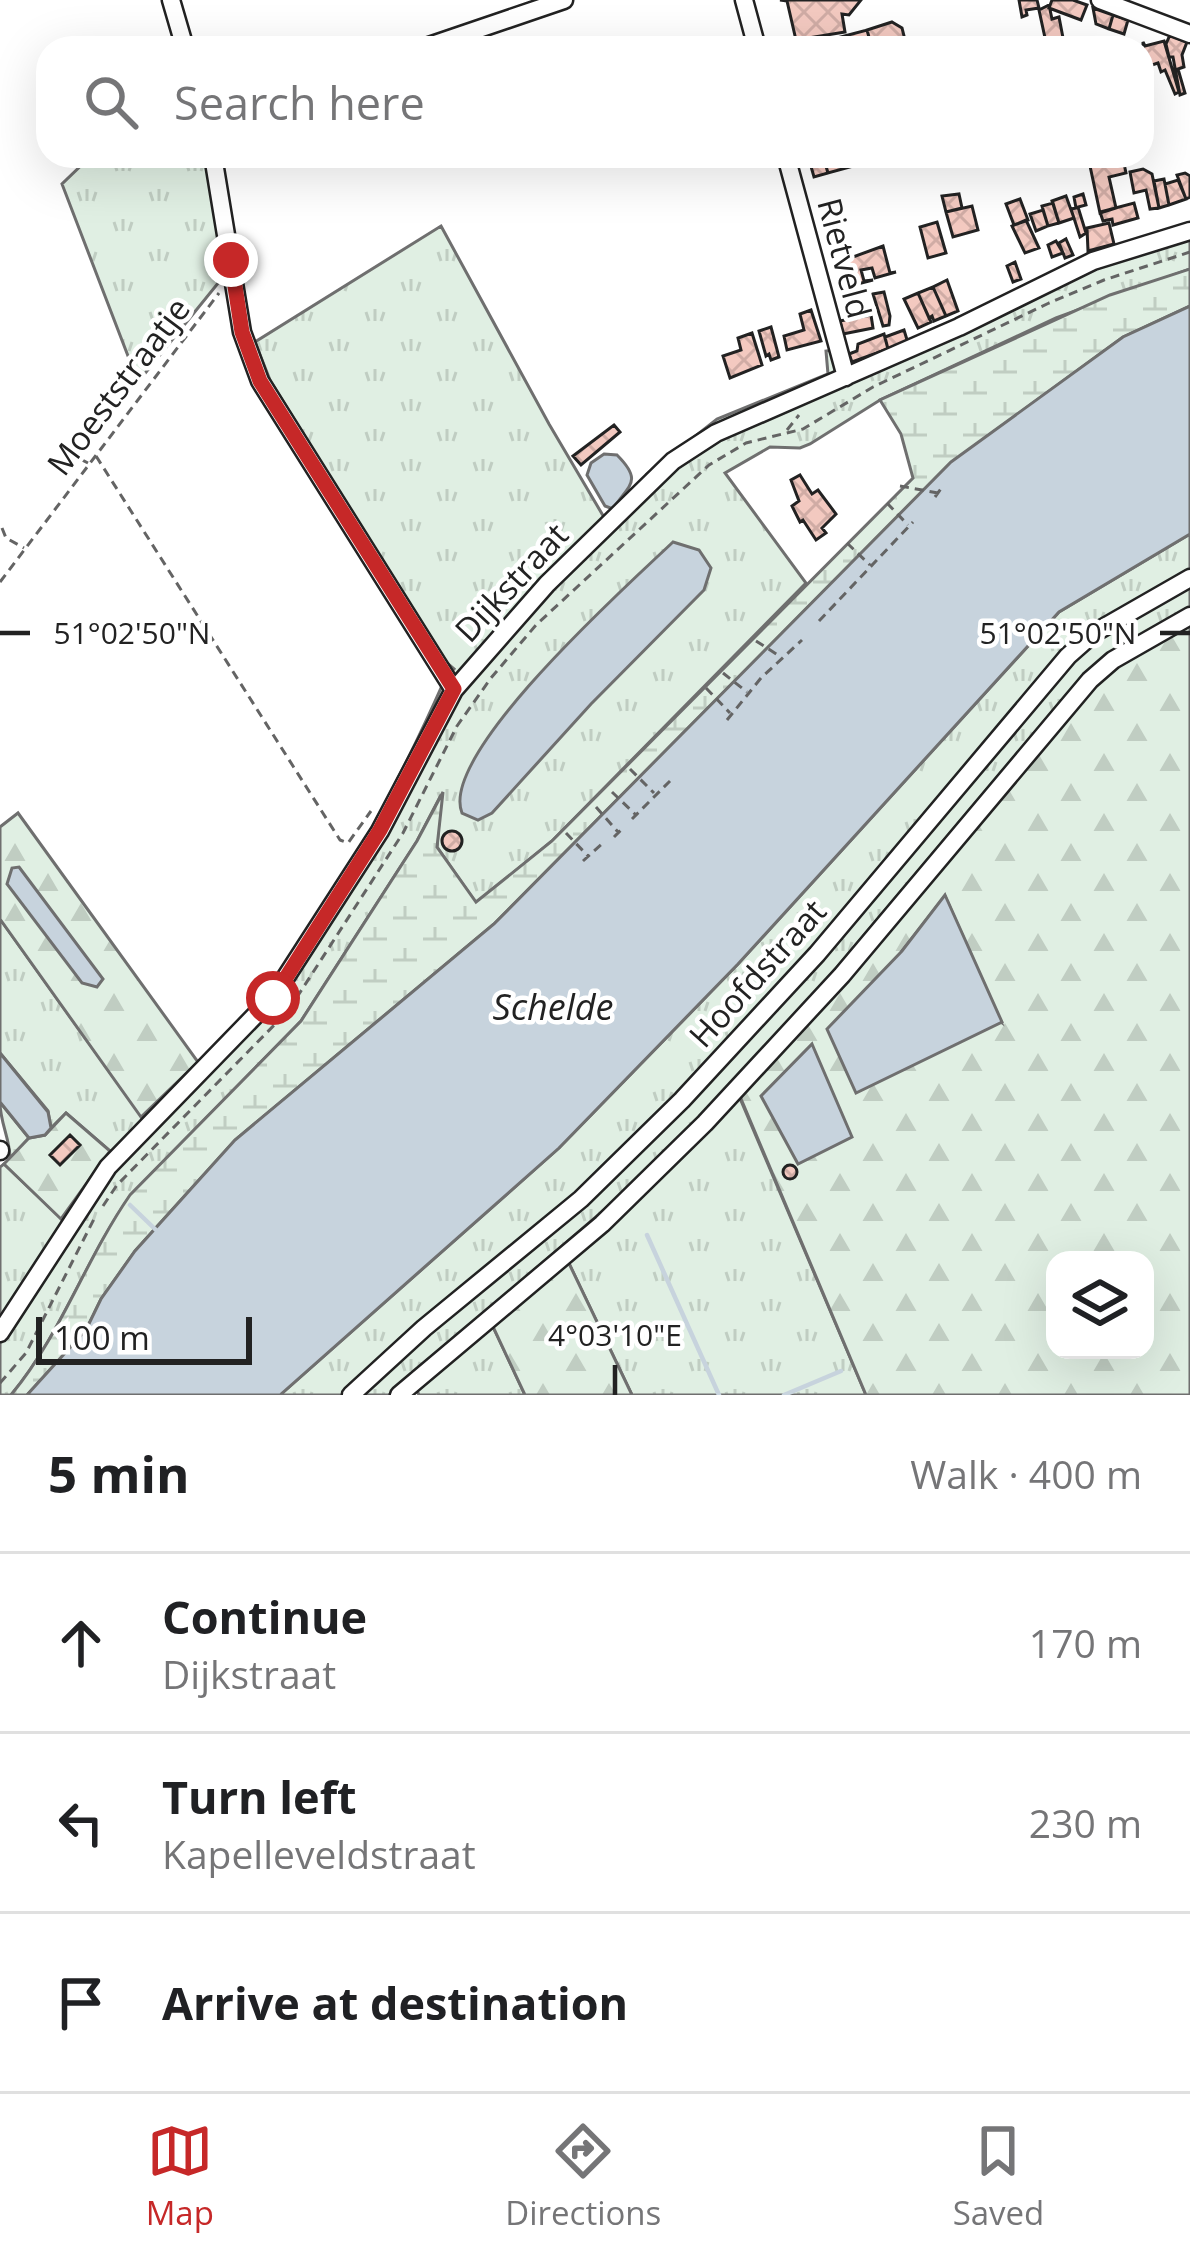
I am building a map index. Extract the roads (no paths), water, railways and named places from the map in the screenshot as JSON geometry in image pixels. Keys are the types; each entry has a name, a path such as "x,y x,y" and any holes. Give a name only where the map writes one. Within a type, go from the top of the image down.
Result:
{"street":[{"path":"171,0 182,36"},
{"path":"458,36 564,0"},
{"path":"744,0 754,36"},
{"path":"1100,0 1190,34"},
{"path":"215,168 242,332 260,381 454,689"},
{"name":"Rietveld","path":"789,168 846,376"},
{"name":"Dijkstraat","path":"0,1333 108,1167 273,998 380,830 454,689 547,584 674,461 716,434 990,313 1093,261 1190,231"},
{"name":"Hoofdstraat","path":"351,1395 424,1328 581,1199 682,1100 817,954 1068,656 1094,633 1190,578"},
{"path":"399,1395 602,1224 691,1138 827,991 1090,680 1113,660 1190,616"}],"water":[{"name":"Schelde","path":"1190,306 1190,534 1059,612 738,964 559,1148 280,1395 27,1395 86,1330 135,1251 235,1140 494,924 951,462 1123,337"},
{"path":"604,454 617,455 632,478 613,509 605,506 587,475 591,463"},
{"path":"673,542 699,550 711,568 704,590 492,813 478,820 462,813 462,786 507,712 581,630"},
{"path":"19,867 103,979 97,987 82,983 7,884 12,868"},
{"path":"945,895 1002,1022 856,1093 827,1029 902,951"},
{"path":"812,1044 852,1137 798,1164 761,1096"},
{"path":"0,1053 48,1112 51,1128 45,1135 29,1138 0,1102"}],"waterway":[{"path":"130,1205 156,1230"},
{"path":"647,1235 719,1395"},
{"path":"784,1395 841,1371"}]}
